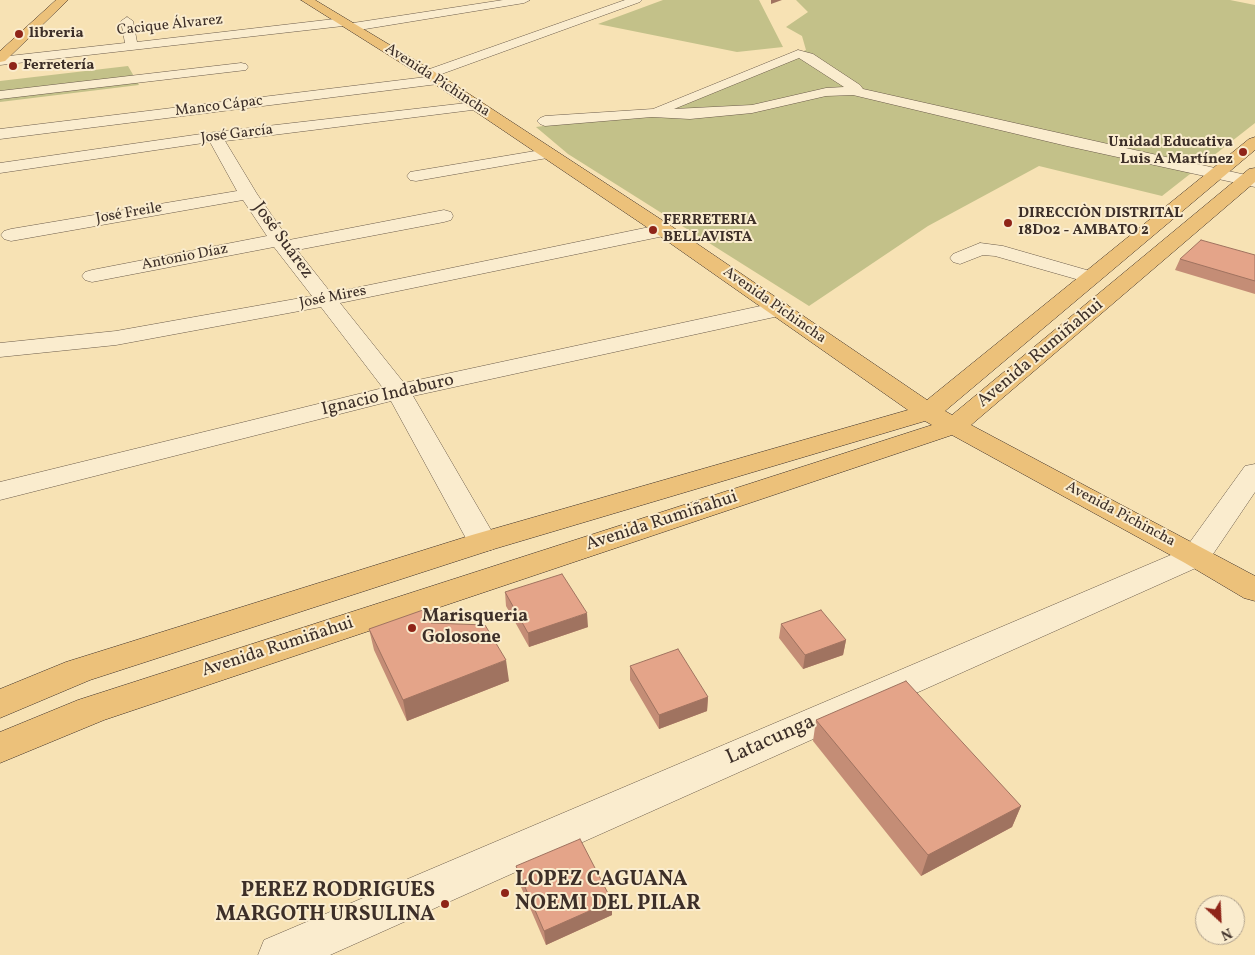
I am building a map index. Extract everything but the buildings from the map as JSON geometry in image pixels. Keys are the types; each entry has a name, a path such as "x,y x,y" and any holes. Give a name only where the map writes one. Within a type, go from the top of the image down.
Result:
{"main road":[{"path":"0,60 62,0"},
{"name":"Avenida Pichincha","path":"311,0 433,77 664,230 928,412 1196,556 1255,590"},
{"name":"Avenida Rumiñahui","path":"0,704 78,671 482,542 928,412 1255,142"},
{"name":"Avenida Rumiñahui","path":"0,748 91,710 954,426 1253,178"}],"street":[{"name":"Cacique Álvarez","path":"0,60 348,25 524,0"},
{"name":"Manco Cápac","path":"0,134 433,77 631,1"},
{"path":"127,21 132,46"},
{"path":"186,29 194,40"},
{"path":"652,113 676,101 798,54 808,57 854,90"},
{"path":"0,86 167,65"},
{"path":"0,95 241,67"},
{"path":"545,121 652,113 690,114 752,110 826,92 854,90 1067,141 1253,178"},
{"name":"José García","path":"0,168 215,137 475,106"},
{"name":"José Suárez","path":"215,137 248,194 282,244 398,392 482,542"},
{"path":"416,176 547,154"},
{"name":"José Freile","path":"11,235 248,194"},
{"name":"Antonio Díaz","path":"92,276 444,216"},
{"name":"José Mires","path":"0,350 116,338 326,300 664,230"},
{"path":"960,258 980,249 996,250 1090,277"},
{"name":"Ignacio Indaburo","path":"0,491 398,392 779,310"},
{"path":"1196,556 1255,472"},
{"name":"Latacunga","path":"280,955 1196,556"}],"shaded area":[{"path":"663,0 759,0 783,47 737,52 598,24"},
{"path":"796,0 1230,0 1255,5 1255,123 1162,196 1039,166 928,226 809,306 568,154 536,127 671,108 806,50 802,36 786,27 808,12"},
{"path":"128,66 139,85 0,102 0,81"}],"place":[{"name":"libreria","path":"19,34"},
{"name":"Ferretería","path":"13,66"},
{"name":"Unidad Educativa Luis A Martínez","path":"1243,152"},
{"name":"DIRECCIÒN DISTRITAL 18D02 - AMBATO 2","path":"1008,223"},
{"name":"FERRETERIA BELLAVISTA","path":"653,230"},
{"name":"Marisqueria Golosone","path":"412,628"},
{"name":"LOPEZ CAGUANA NOEMI DEL PILAR","path":"505,893"},
{"name":"PEREZ RODRIGUES MARGOTH URSULINA","path":"445,904"}]}
